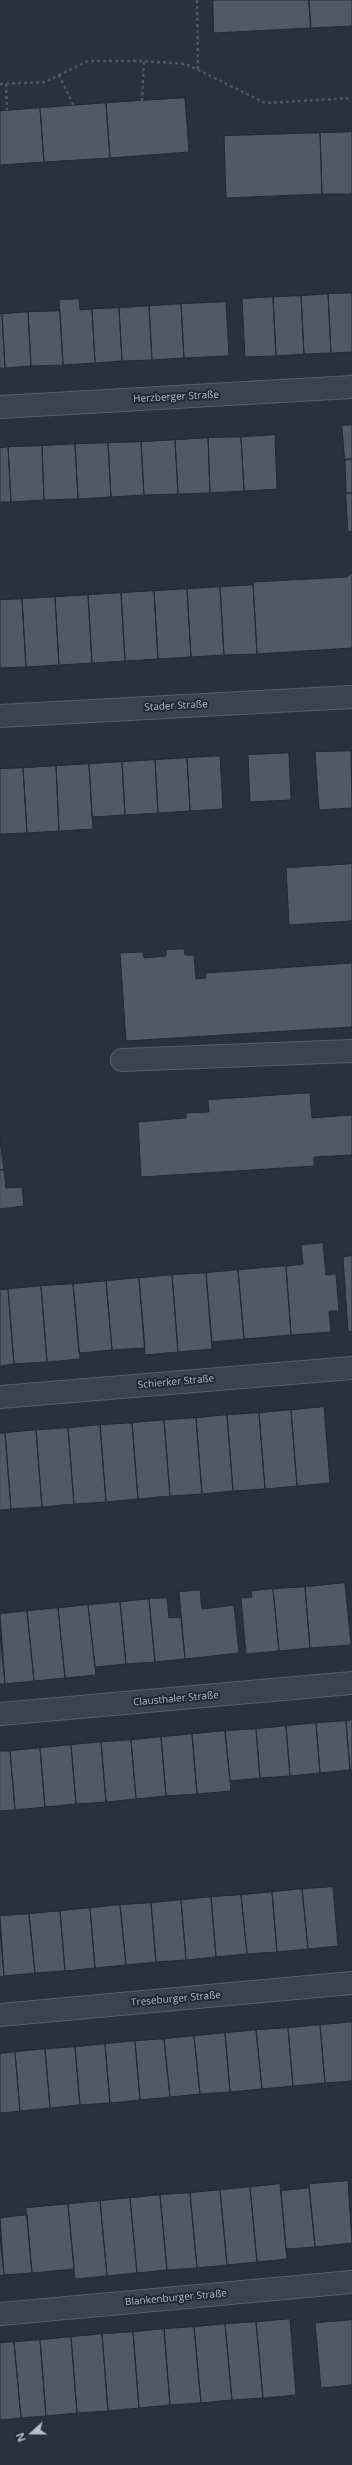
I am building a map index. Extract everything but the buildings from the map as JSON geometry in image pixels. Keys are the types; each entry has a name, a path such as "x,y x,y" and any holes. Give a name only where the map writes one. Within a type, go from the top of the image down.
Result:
{"street":[{"name":"Herzberger Straße","path":"0,406 352,387"},
{"name":"Stader Straße","path":"0,716 352,697"},
{"path":"122,1060 352,1051"},
{"name":"Schierker Straße","path":"0,1396 352,1368"},
{"name":"Clausthaler Straße","path":"0,1714 352,1683"},
{"name":"Treseburger Straße","path":"0,2015 352,1983"},
{"name":"Blankenburger Straße","path":"0,2314 352,2282"}],"path":[{"path":"197,0 198,70"},
{"path":"0,84 44,82 88,61 144,61 186,64 265,102 352,98"},
{"path":"142,101 144,61"},
{"path":"60,75 74,106"},
{"path":"6,84 7,110"}]}
